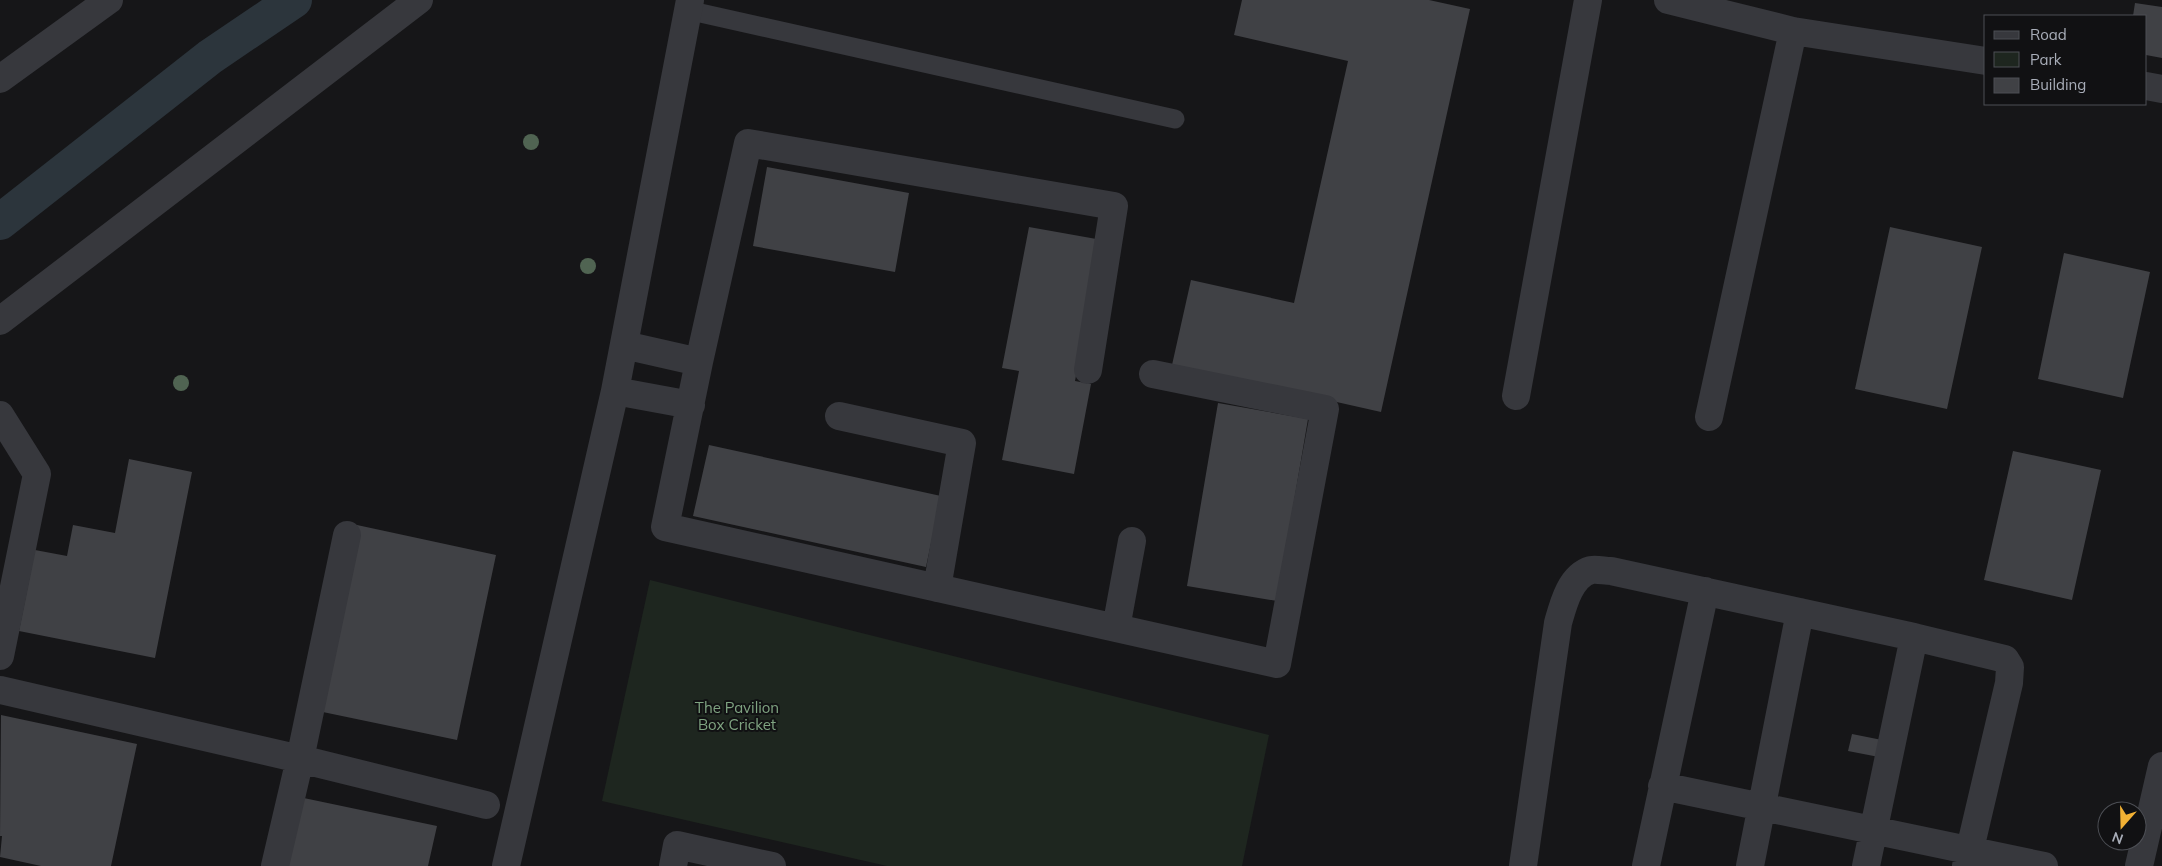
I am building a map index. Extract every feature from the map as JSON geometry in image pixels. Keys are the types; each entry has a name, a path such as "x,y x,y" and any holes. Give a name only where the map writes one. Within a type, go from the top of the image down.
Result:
{"street":[{"path":"0,79 109,0"},
{"path":"0,321 419,0"},
{"path":"1516,396 1588,0"},
{"path":"1668,0 1793,31 1984,61"},
{"path":"506,866 615,391 688,5"},
{"path":"1709,417 1793,31"},
{"path":"2147,86 2162,89"},
{"path":"1088,370 1114,206 748,143 699,362 666,527 1277,664 1325,410 1153,374"},
{"path":"624,345 699,362"},
{"path":"615,391 656,397 691,405"},
{"path":"0,415 37,474 0,656"},
{"path":"839,416 962,443 937,588"},
{"path":"275,866 300,759 347,535"},
{"path":"1116,628 1132,541"},
{"path":"1523,866 1558,622 1566,596 1578,579 1591,570 1611,571 1705,591 1992,654 2005,659 2010,668 2009,683 1968,858"},
{"path":"1646,866 1705,591"},
{"path":"1750,866 1800,612"},
{"path":"1866,866 1914,637"},
{"path":"0,690 300,759 486,805"},
{"path":"2139,866 2162,766"},
{"path":"1662,786 1874,830 1968,858 2044,866"},
{"path":"673,866 677,845 772,866"}],"lane":[{"path":"688,5 1176,119"}],"green space":[{"name":"The Pavilion Box Cricket","path":"650,580 1269,735 1242,866 887,866 602,801"}],"building":[{"path":"1242,0 1429,0 1470,9 1381,412 1172,365 1191,280 1294,303 1348,61 1234,35"},
{"path":"2135,3 2162,7 2162,58 2147,55 2147,15 2133,15"},
{"path":"767,167 909,193 895,272 753,246"},
{"path":"1029,227 1102,240 1075,381 1091,384 1074,474 1002,460 1019,371 1002,368"},
{"path":"1890,227 1982,247 1947,409 1855,389"},
{"path":"2064,253 2150,272 2123,398 2038,379"},
{"path":"1218,403 1308,419 1277,601 1187,586"},
{"path":"709,445 941,496 926,567 693,516"},
{"path":"2013,451 2101,470 2072,600 1984,580"},
{"path":"129,459 192,472 155,658 19,631 35,550 67,556 73,525 115,533"},
{"path":"357,525 496,555 457,740 318,711"},
{"path":"1,715 137,744 111,866 41,866 0,857 2,836 0,836"},
{"path":"1852,734 1887,741 1884,758 1848,751"},
{"path":"299,797 437,826 428,866 285,866"}],"waterway":[{"path":"0,222 210,57 294,0"}]}
